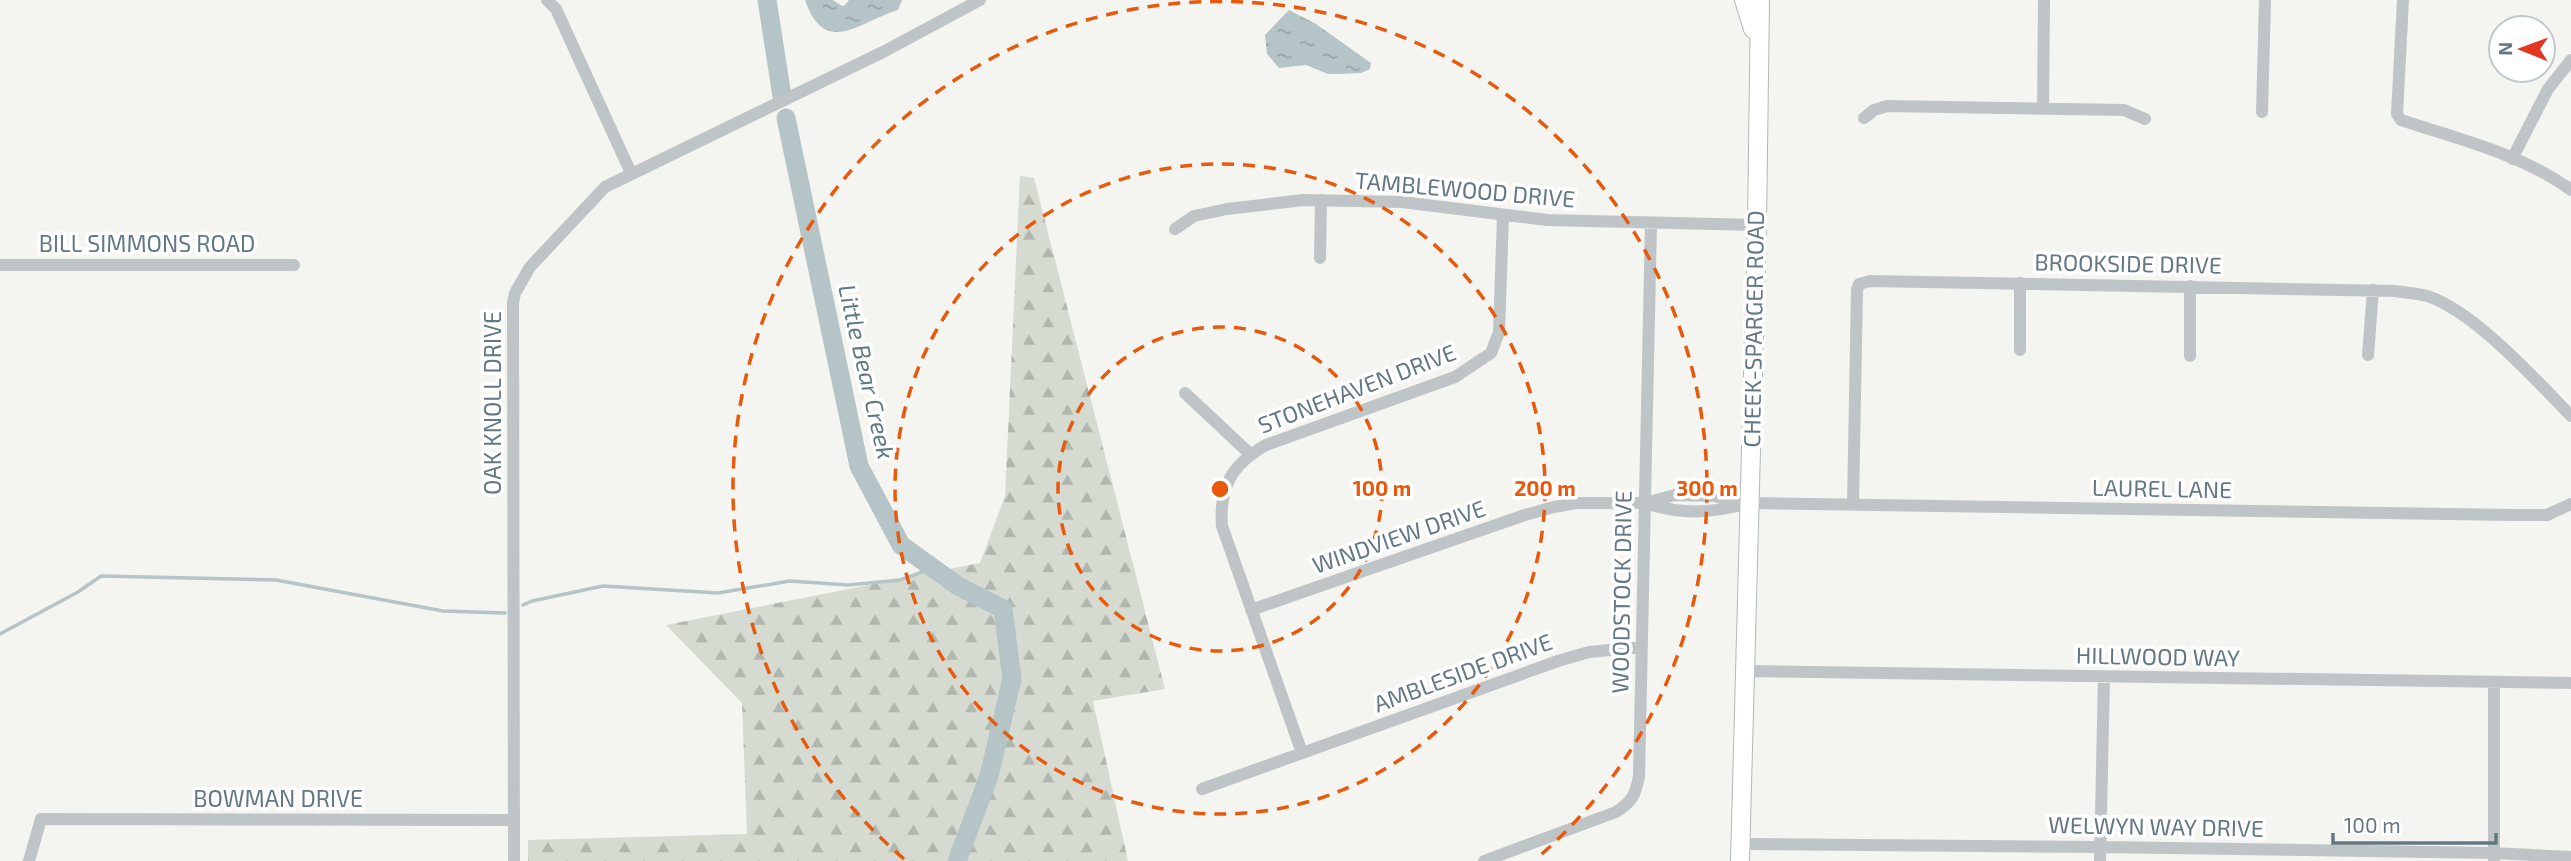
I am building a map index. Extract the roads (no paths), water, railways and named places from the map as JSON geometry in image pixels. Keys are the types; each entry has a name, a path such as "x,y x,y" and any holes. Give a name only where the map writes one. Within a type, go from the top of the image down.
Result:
{"main road":[{"name":"CHEEK-SPARGER ROAD","path":"1744,0 1760,50"},
{"name":"CHEEK-SPARGER ROAD","path":"1740,853 1757,225 1760,0"}],"street":[{"path":"547,0 556,9 631,173"},
{"name":"OAK KNOLL DRIVE","path":"514,861 515,293 530,267 605,187 883,52 980,0"},
{"path":"2043,108 2044,0"},
{"path":"2262,112 2265,0"},
{"path":"2403,0 2397,114 2401,120 2512,159 2542,172 2571,190"},
{"path":"2512,159 2548,89 2571,60"},
{"path":"1864,118 1874,110 1887,106 2124,110 2144,119"},
{"path":"1320,258 1321,200"},
{"name":"TAMBLEWOOD DRIVE","path":"1175,229 1194,216 1227,209 1271,202 1321,200 1402,202 1548,220 1757,225"},
{"name":"STONEHAVEN DRIVE","path":"1301,753 1222,526 1221,509 1230,477 1250,454 1266,445 1455,377 1491,353 1499,332 1503,216"},
{"name":"WOODSTOCK DRIVE","path":"1484,861 1616,811 1626,805 1636,793 1642,647 1651,223"},
{"name":"BILL SIMMONS ROAD","path":"0,265 293,265"},
{"name":"BROOKSIDE DRIVE","path":"1853,504 1857,290 1859,284 1870,281 2373,290 2428,296 2455,309 2476,325 2571,416"},
{"path":"2020,283 2020,350"},
{"path":"2190,286 2190,356"},
{"path":"2368,355 2373,290"},
{"path":"1185,393 1250,454"},
{"name":"WINDVIEW DRIVE","path":"1251,610 1545,509 1576,503 1645,503 1675,495 1714,496 1750,503"},
{"name":"LAUREL LANE","path":"1750,503 2513,516 2547,515 2571,504"},
{"name":"AMBLESIDE DRIVE","path":"1202,789 1558,661 1589,652 1642,647"},
{"name":"HILLWOOD WAY","path":"1744,671 2494,684 2571,683"},
{"path":"2100,861 2104,677"},
{"path":"2494,684 2494,857"},
{"name":"BOWMAN DRIVE","path":"29,861 41,819 514,820"},
{"name":"WELWYN WAY DRIVE","path":"1740,853 2101,847 2571,857"}],"water":[{"path":"805,0 833,0 842,6 849,0 902,0 898,10 858,27 834,32 823,28 813,18"},
{"path":"1289,10 1316,24 1371,63 1370,69 1361,73 1328,74 1306,65 1279,68 1267,54 1265,35"}],"waterway":[{"name":"Little Bear Creek","path":"767,0 782,96"},
{"name":"Little Bear Creek","path":"786,118 859,466 901,545 958,586 1003,609 1012,679 989,776 957,861"},
{"path":"523,605 603,586 718,593 790,581 848,585 900,580 934,568"},
{"path":"0,634 78,592 101,576 276,580 443,611 505,613"}]}
